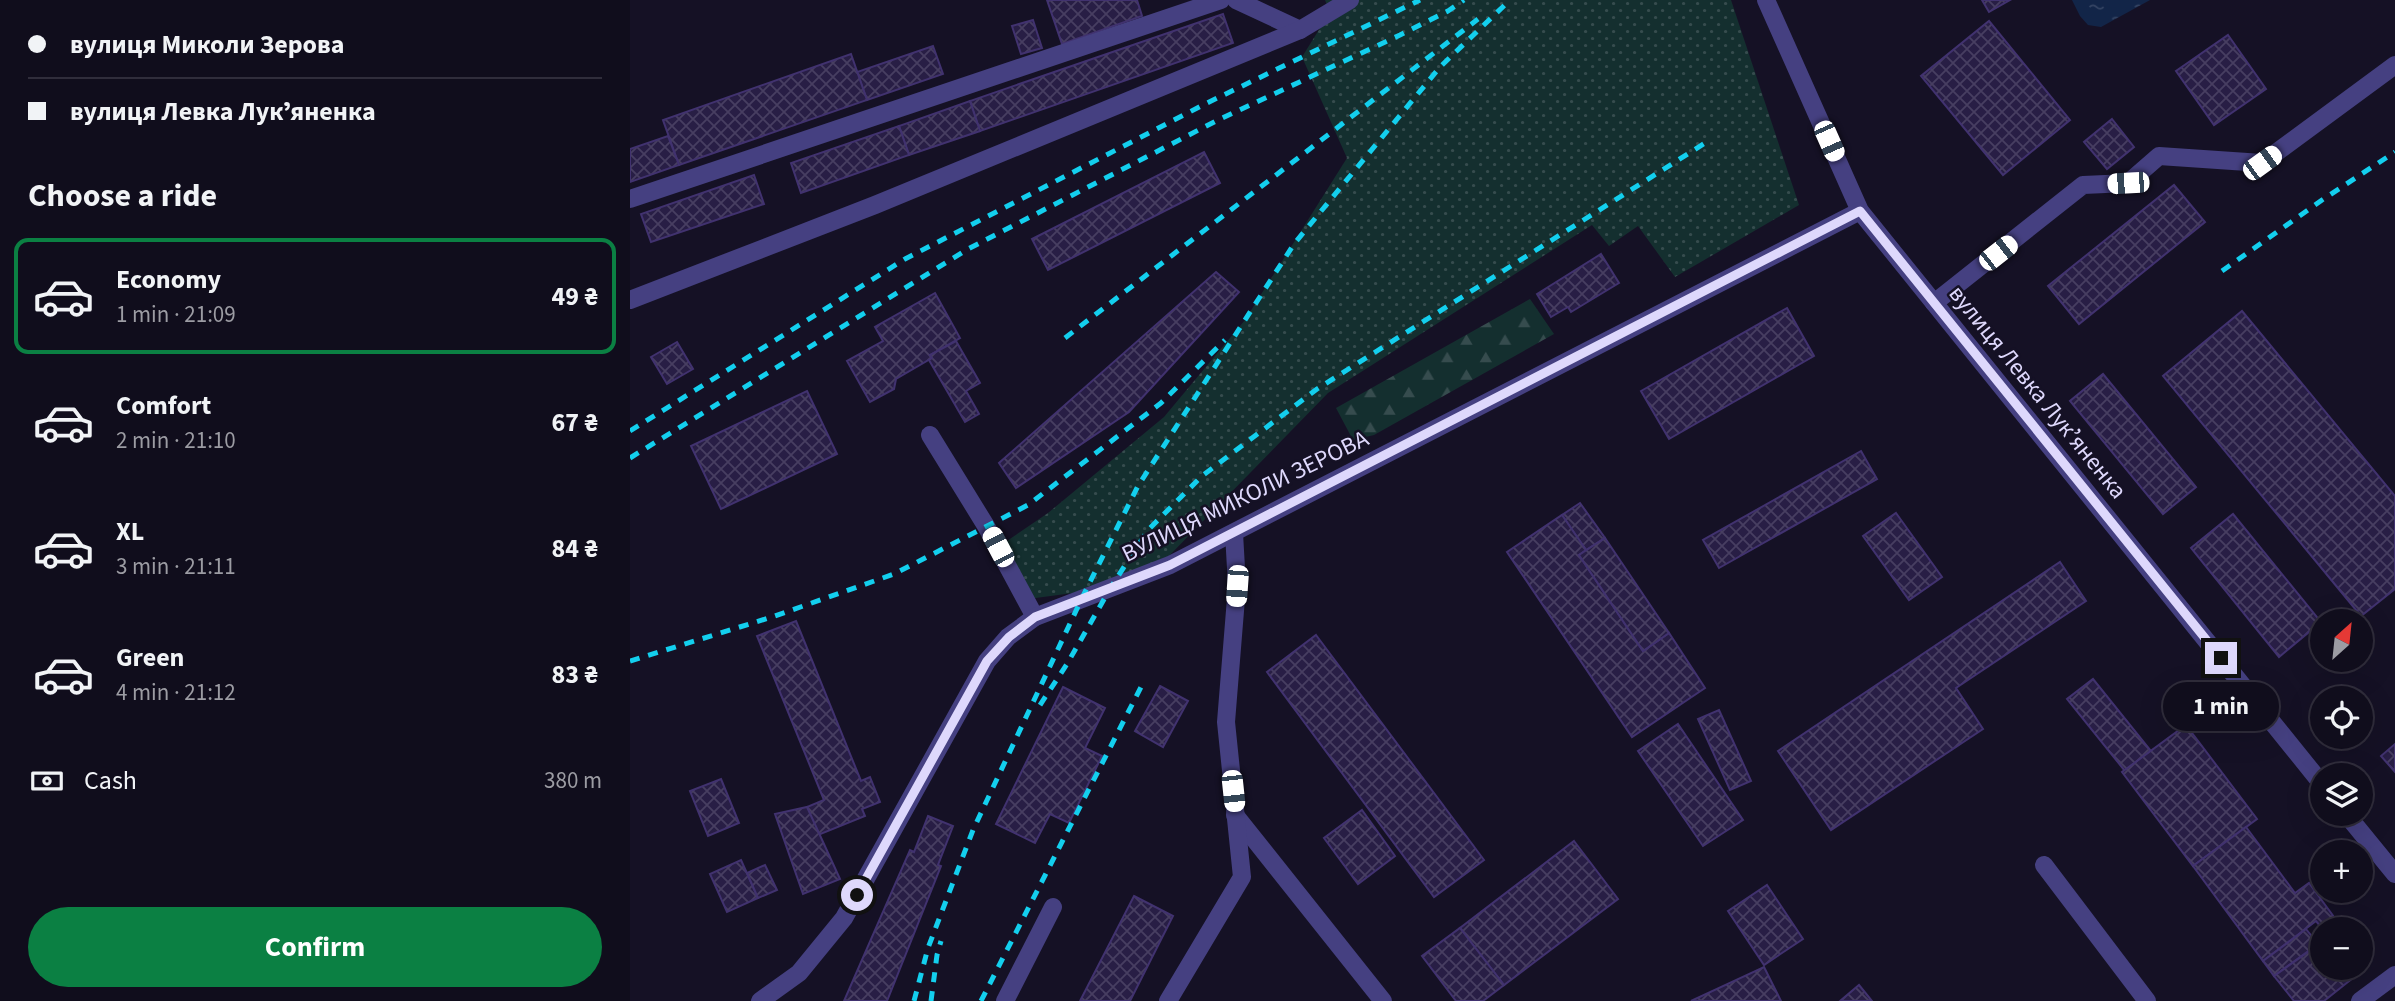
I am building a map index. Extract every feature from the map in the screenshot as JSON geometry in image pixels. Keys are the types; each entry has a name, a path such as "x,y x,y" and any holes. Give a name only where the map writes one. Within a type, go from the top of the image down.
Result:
{"street":[{"path":"630,198 1221,0"},
{"path":"1236,0 1300,30"},
{"path":"630,300 875,205 1300,30 1350,0"},
{"name":"вулиця Левка Лукʼяненка","path":"1766,0 1860,211 2310,769"},
{"path":"1934,303 2083,185 2128,183 2159,156 2262,163 2395,65"},
{"name":"ВУЛИЦЯ МИКОЛИ ЗЕРОВА","path":"760,1001 799,973 844,918 987,661 1009,637 1035,617 1170,565 1860,211"},
{"path":"930,435 986,526 1035,617"},
{"path":"1168,1001 1242,877 1226,722 1237,586 1234,533"},
{"path":"1235,815 1382,1001"},
{"path":"2357,826 2395,874"},
{"path":"2044,865 2147,1001"},
{"path":"1005,1001 1053,907"},
{"path":"2360,1001 2395,975"}],"green space":[{"path":"1325,0 1731,0 1799,205 1675,277 1638,226 1609,246 1592,225 1328,393 1166,559 1073,593 1028,599 998,547 1048,513 1164,417 1245,320 1347,158 1302,57 1330,12"},
{"path":"1530,299 1554,334 1374,435 1353,440 1336,408"}],"water":[{"path":"2072,0 2150,0 2101,27 2088,25"}],"building":[{"path":"1047,0 1137,0 1142,16 1062,44"},
{"path":"1982,0 2010,0 1989,12"},
{"path":"1223,14 1233,43 980,131 970,101"},
{"path":"1033,20 1042,48 1021,54 1012,26"},
{"path":"1989,21 2070,120 2003,175 1921,76"},
{"path":"2228,35 2266,89 2214,125 2176,71"},
{"path":"933,46 943,74 867,100 857,72"},
{"path":"851,54 867,100 679,165 663,120"},
{"path":"970,101 980,131 909,155 899,126"},
{"path":"2112,119 2134,147 2107,169 2084,142"},
{"path":"899,126 909,155 801,193 791,163"},
{"path":"668,136 679,165 630,182 630,149"},
{"path":"1204,152 1220,183 1048,270 1032,239"},
{"path":"754,175 764,204 651,242 641,214"},
{"path":"2174,185 2205,222 2079,324 2048,286"},
{"path":"1601,254 1619,283 1571,312 1568,307 1551,317 1537,294"},
{"path":"1216,272 1239,292 1129,412 1016,488 999,463"},
{"path":"935,293 960,338 896,379 894,389 870,402 847,361 883,341 875,327"},
{"path":"1787,308 1814,356 1669,439 1641,391"},
{"path":"2242,311 2395,496 2395,589 2370,609 2355,609 2163,376"},
{"path":"956,341 980,383 966,391 979,414 965,422 929,360 932,358 930,355"},
{"path":"677,342 693,369 667,384 651,357"},
{"path":"2103,374 2196,487 2163,514 2070,401"},
{"path":"807,391 837,454 721,509 691,446"},
{"path":"1861,451 1877,479 1719,568 1703,540"},
{"path":"1580,503 1605,538 1586,550 1562,515"},
{"path":"1896,513 1942,577 1909,600 1863,536"},
{"path":"2233,514 2310,609 2310,631 2279,657 2191,548"},
{"path":"1562,515 1586,550 1579,555 1643,651 1669,633 1705,688 1632,737 1507,552"},
{"path":"1605,538 1669,633 1643,651 1579,555"},
{"path":"2060,562 2086,601 1956,688 1983,729 1831,830 1778,751"},
{"path":"796,621 861,781 870,777 880,802 862,809 865,816 818,835 807,807 824,800 757,636"},
{"path":"1316,635 1484,860 1434,897 1267,672"},
{"path":"2093,679 2151,751 2125,771 2067,699"},
{"path":"1160,686 1188,701 1163,747 1135,731"},
{"path":"1063,687 1105,708 1085,748 1102,756 1069,823 1050,814 1035,843 996,824"},
{"path":"1719,710 1751,781 1730,790 1698,719"},
{"path":"1678,724 1743,820 1703,846 1638,751"},
{"path":"2186,725 2257,819 2193,866 2122,772"},
{"path":"2395,744 2395,772 2381,756"},
{"path":"721,779 739,823 708,836 690,791"},
{"path":"807,807 840,879 803,894 775,814"},
{"path":"1362,810 1395,856 1358,884 1324,838"},
{"path":"928,816 953,826 938,865 941,866 887,1001 844,1001 910,850 914,852"},
{"path":"2246,827 2295,893 2309,883 2310,903 2324,903 2334,917 2310,917 2310,926 2263,961 2193,866"},
{"path":"1574,841 1618,899 1504,985 1460,928"},
{"path":"741,860 758,898 727,912 710,874"},
{"path":"765,865 777,890 758,898 747,873"},
{"path":"1767,885 1803,939 1764,965 1728,911"},
{"path":"1134,896 1173,916 1130,1001 1080,1001"},
{"path":"1460,928 1504,985 1483,1001 1456,1001 1422,956"},
{"path":"2306,929 2310,934 2310,950 2274,976 2263,961"},
{"path":"2310,951 2310,980 2350,980 2324,1001 2294,1001 2274,976"},
{"path":"1764,967 1781,1001 1691,1001"},
{"path":"1859,985 1872,1001 1840,1001"}],"railway":[{"path":"630,431 905,259 1205,104 1420,0"},
{"path":"630,458 968,249 1216,121 1400,35 1464,0"},
{"path":"914,1001 928,948 973,830 1138,486 1294,244 1440,67 1510,0"},
{"path":"1065,338 1478,19"},
{"path":"1040,705 1148,530 1202,476 1317,389 1705,143"},
{"path":"2222,271 2395,152"},
{"path":"630,661 772,617 894,574 1028,505 1161,403 1225,340"},
{"path":"981,1001 1141,687"},
{"path":"931,1001 941,941"}],"route":[{"path":"857,895 987,661 1009,637 1035,617 1170,565 1860,211 2221,658"}]}
